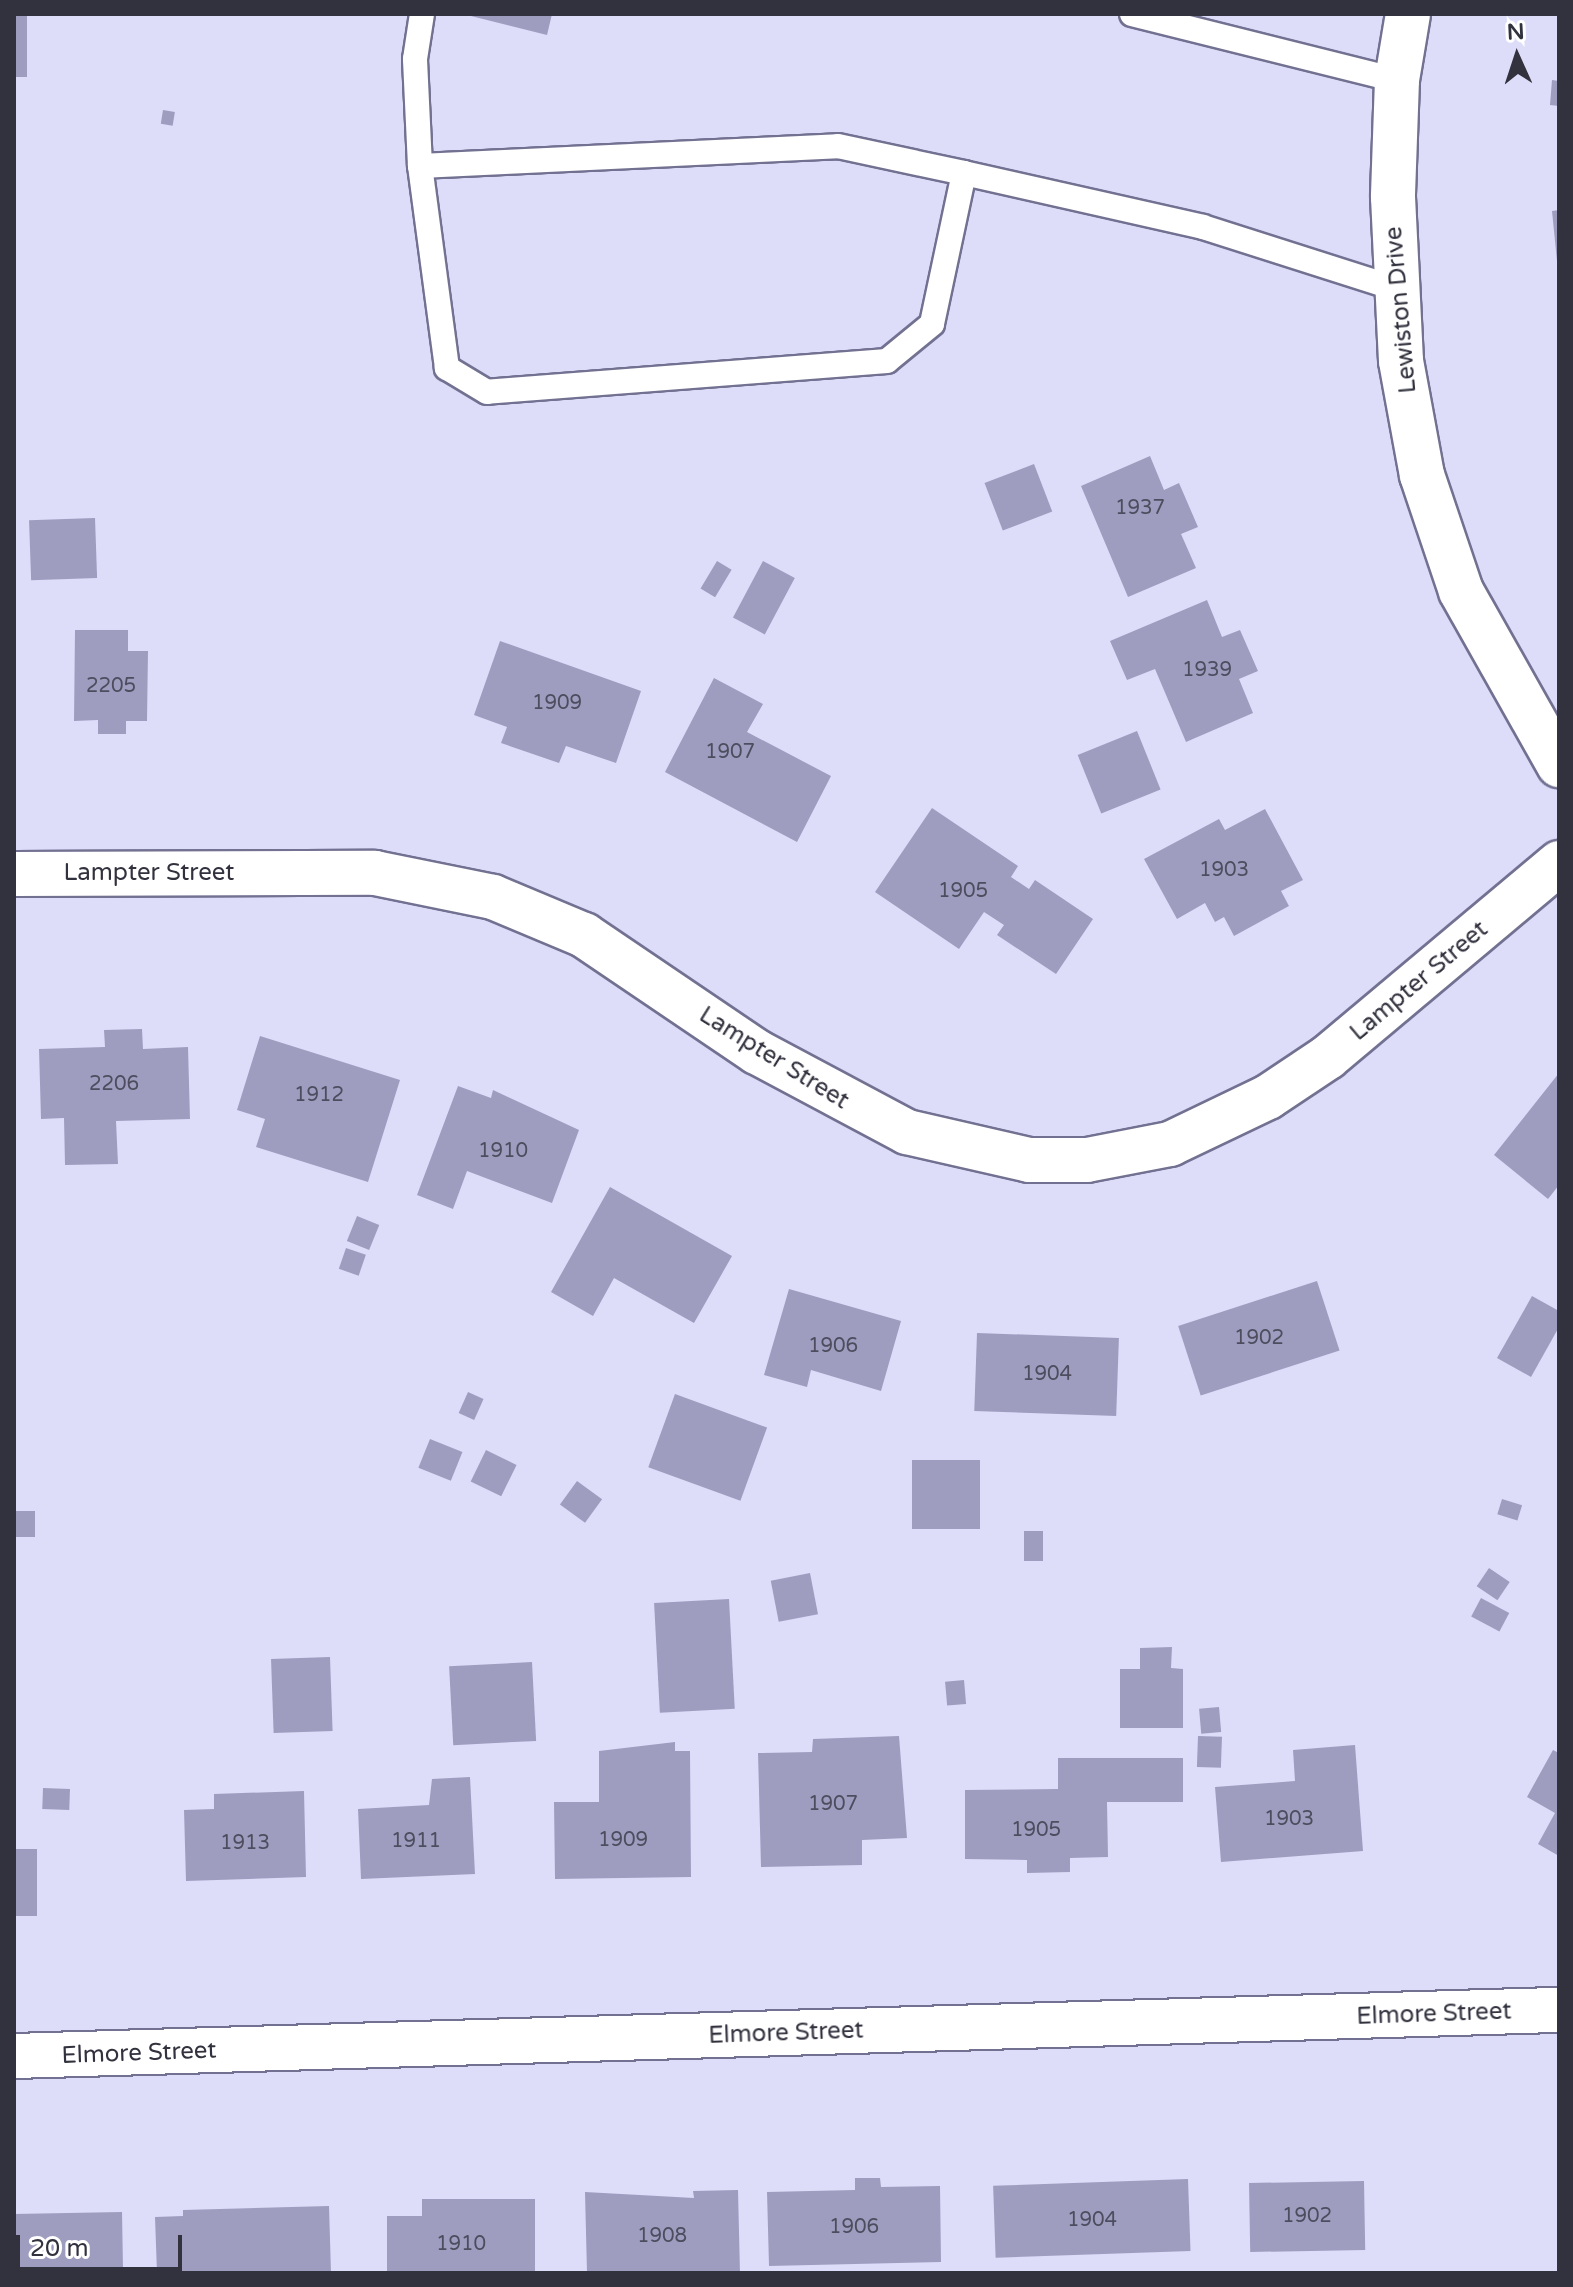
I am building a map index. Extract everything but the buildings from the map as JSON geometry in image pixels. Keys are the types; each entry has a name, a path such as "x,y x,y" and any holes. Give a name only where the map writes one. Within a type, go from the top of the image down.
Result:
{"street":[{"name":"Lewiston Drive","path":"1408,14 1397,80 1397,289 1401,361 1427,490 1461,591 1559,765"},
{"name":"Lampter Street","path":"14,874 375,873 493,897 584,935 769,1060 907,1132 1000,1156 1087,1160 1170,1144 1268,1097 1328,1057 1559,863"},
{"name":"Elmore Street","path":"14,2056 1559,2010"}],"lane":[{"path":"422,14 415,59 420,166 447,368 487,392 887,361 932,324 964,173"},
{"path":"1132,14 1397,80"},
{"path":"420,166 838,146 1203,227 1397,289"}]}
